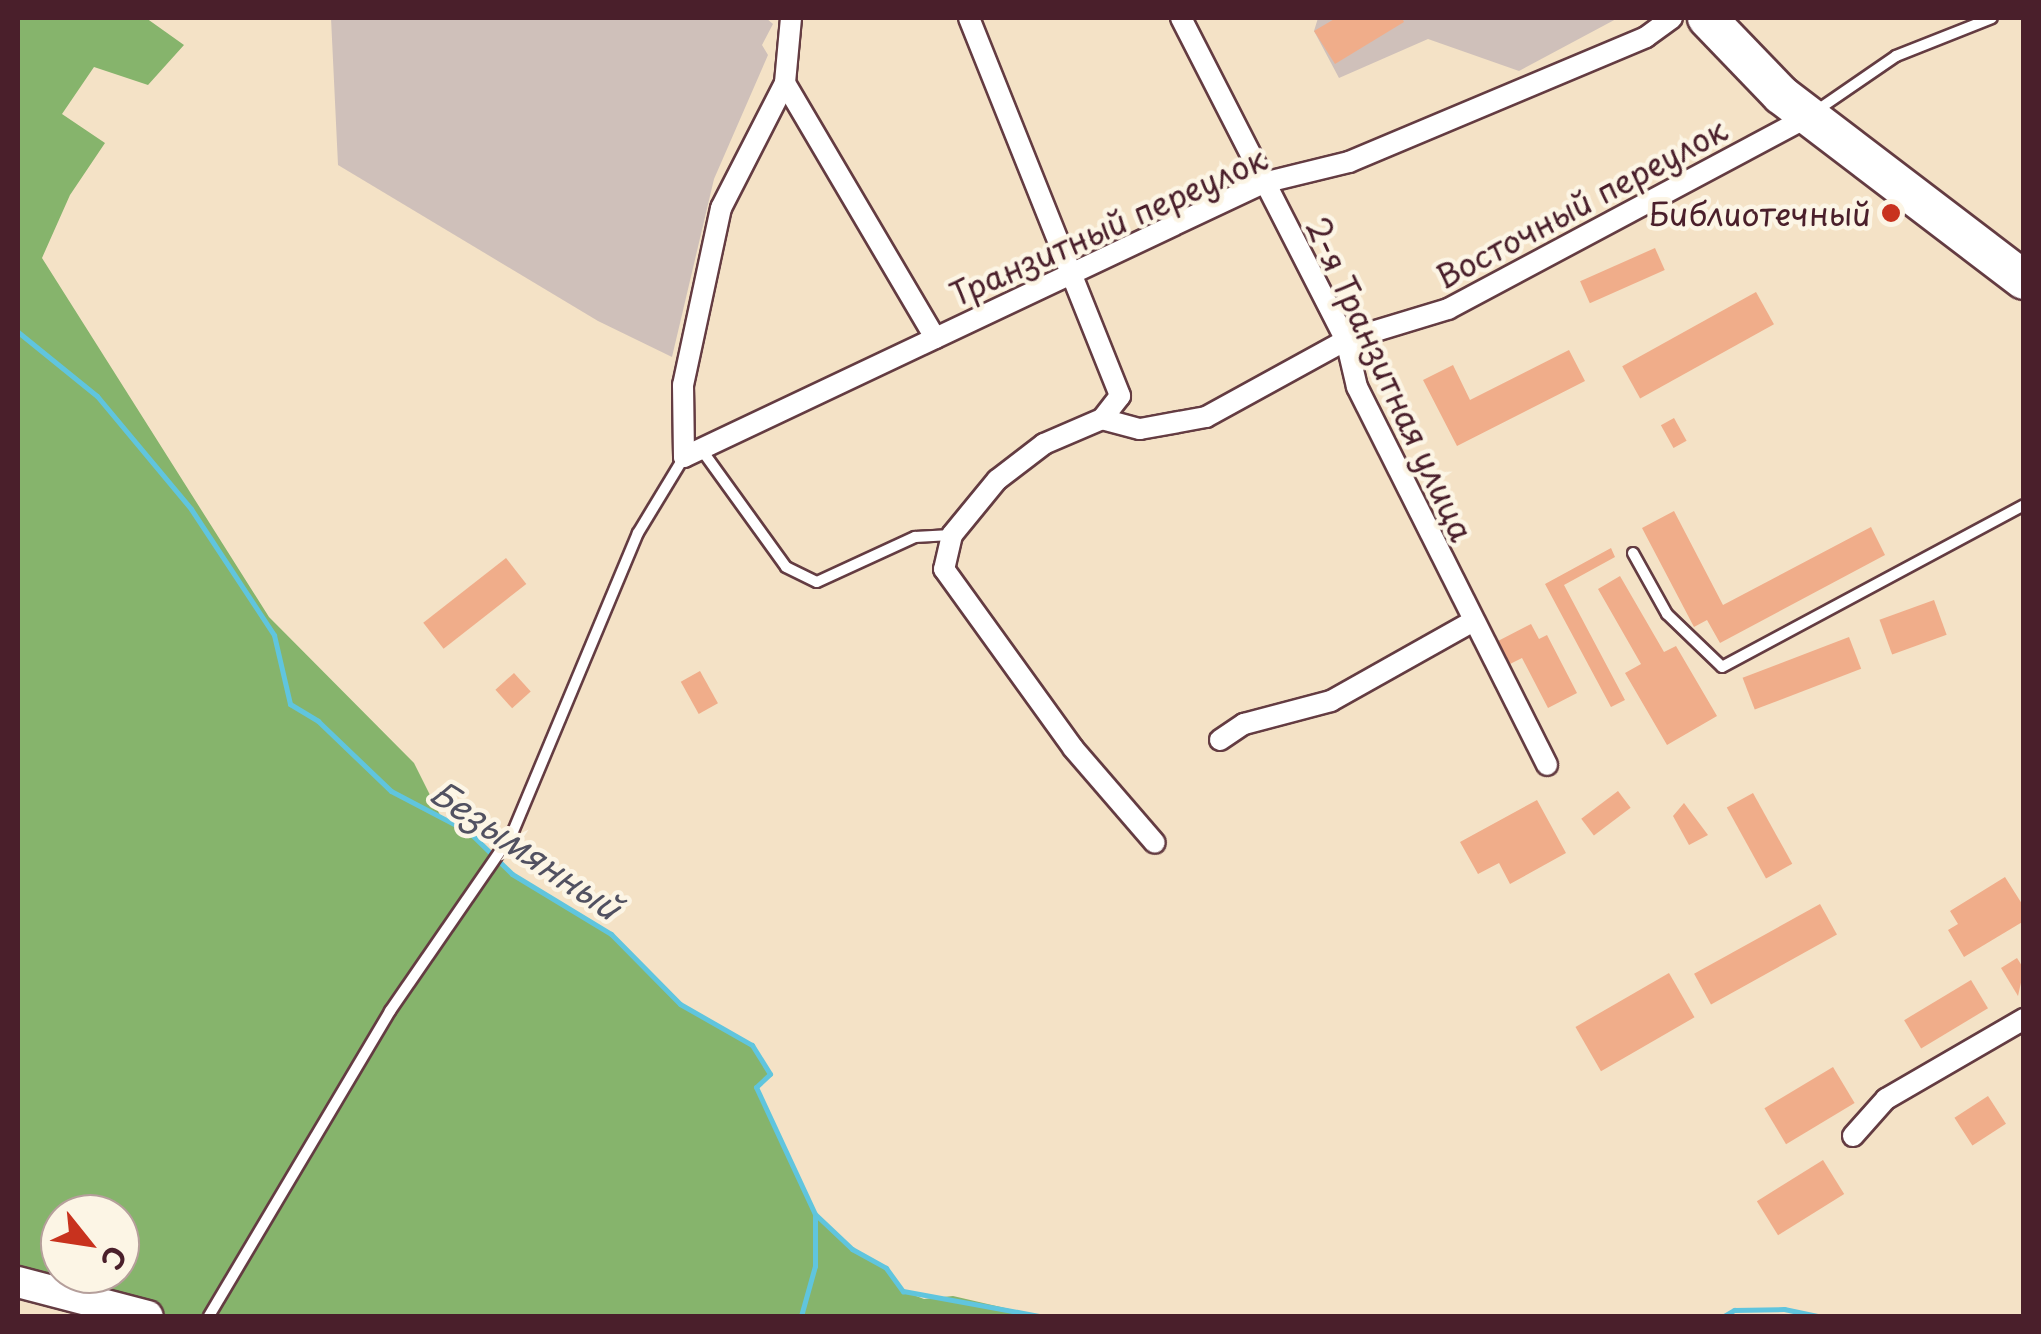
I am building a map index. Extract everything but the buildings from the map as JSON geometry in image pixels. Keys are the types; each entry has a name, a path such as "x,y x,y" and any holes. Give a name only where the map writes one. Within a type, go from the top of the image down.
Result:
{"highway":[{"path":"1707,18 1807,117 2024,280"}],"street":[{"path":"692,453 683,385 721,208 784,83 791,18"},
{"path":"970,18 1120,396 1102,419 1044,444 997,480 952,535 944,569 969,612 1155,843"},
{"name":"2-я Транзитная улица","path":"1181,18 1262,183 1346,340 1357,386 1472,622 1548,765"},
{"name":"Транзитный переулок","path":"692,453 1262,183 1349,162 1646,37 1672,18"},
{"path":"784,83 936,338"},
{"name":"Восточный переулок","path":"1102,419 1140,429 1206,417 1346,340 1448,309 1807,117"},
{"path":"1220,740 1244,724 1330,701 1472,622"},
{"path":"1853,1136 1886,1099 2024,1019"},
{"path":"18,1282 148,1316"}],"lane":[{"path":"1807,117 1896,56 1992,18"},
{"path":"209,1316 390,1011 512,834 638,533 692,453 786,567 817,582 915,537 952,535"},
{"path":"1633,553 1667,614 1722,667 2024,505"}],"shaded area":[{"path":"331,18 766,18 773,24 762,45 768,55 714,179 672,357 598,321 338,165"},
{"path":"1318,18 1618,18 1519,71 1428,39 1339,78 1314,31"}],"green space":[{"path":"18,18 146,18 184,45 148,85 94,67 62,114 105,143 70,195 42,258 269,617 414,763 440,815 469,832 512,874 611,934 680,1004 752,1045 770,1074 757,1087 815,1214 852,1249 886,1268 903,1291 924,1299 953,1296 1039,1316 148,1316 64,1294 140,1294 140,1194 40,1194 40,1288 18,1282"}],"waterway":[{"name":"Безымянный","path":"18,332 97,396 191,509 274,635 290,704 318,721 391,791 469,832 512,874 611,934 680,1004 752,1045 770,1074 756,1087 815,1214 852,1249 886,1268 903,1291 1039,1316"},
{"path":"801,1316 815,1266 815,1216"},
{"name":"Безымянный","path":"1724,1316 1734,1310 1784,1309 1817,1316"}],"place":[{"name":"Библиотечный","path":"1891,213"}]}
